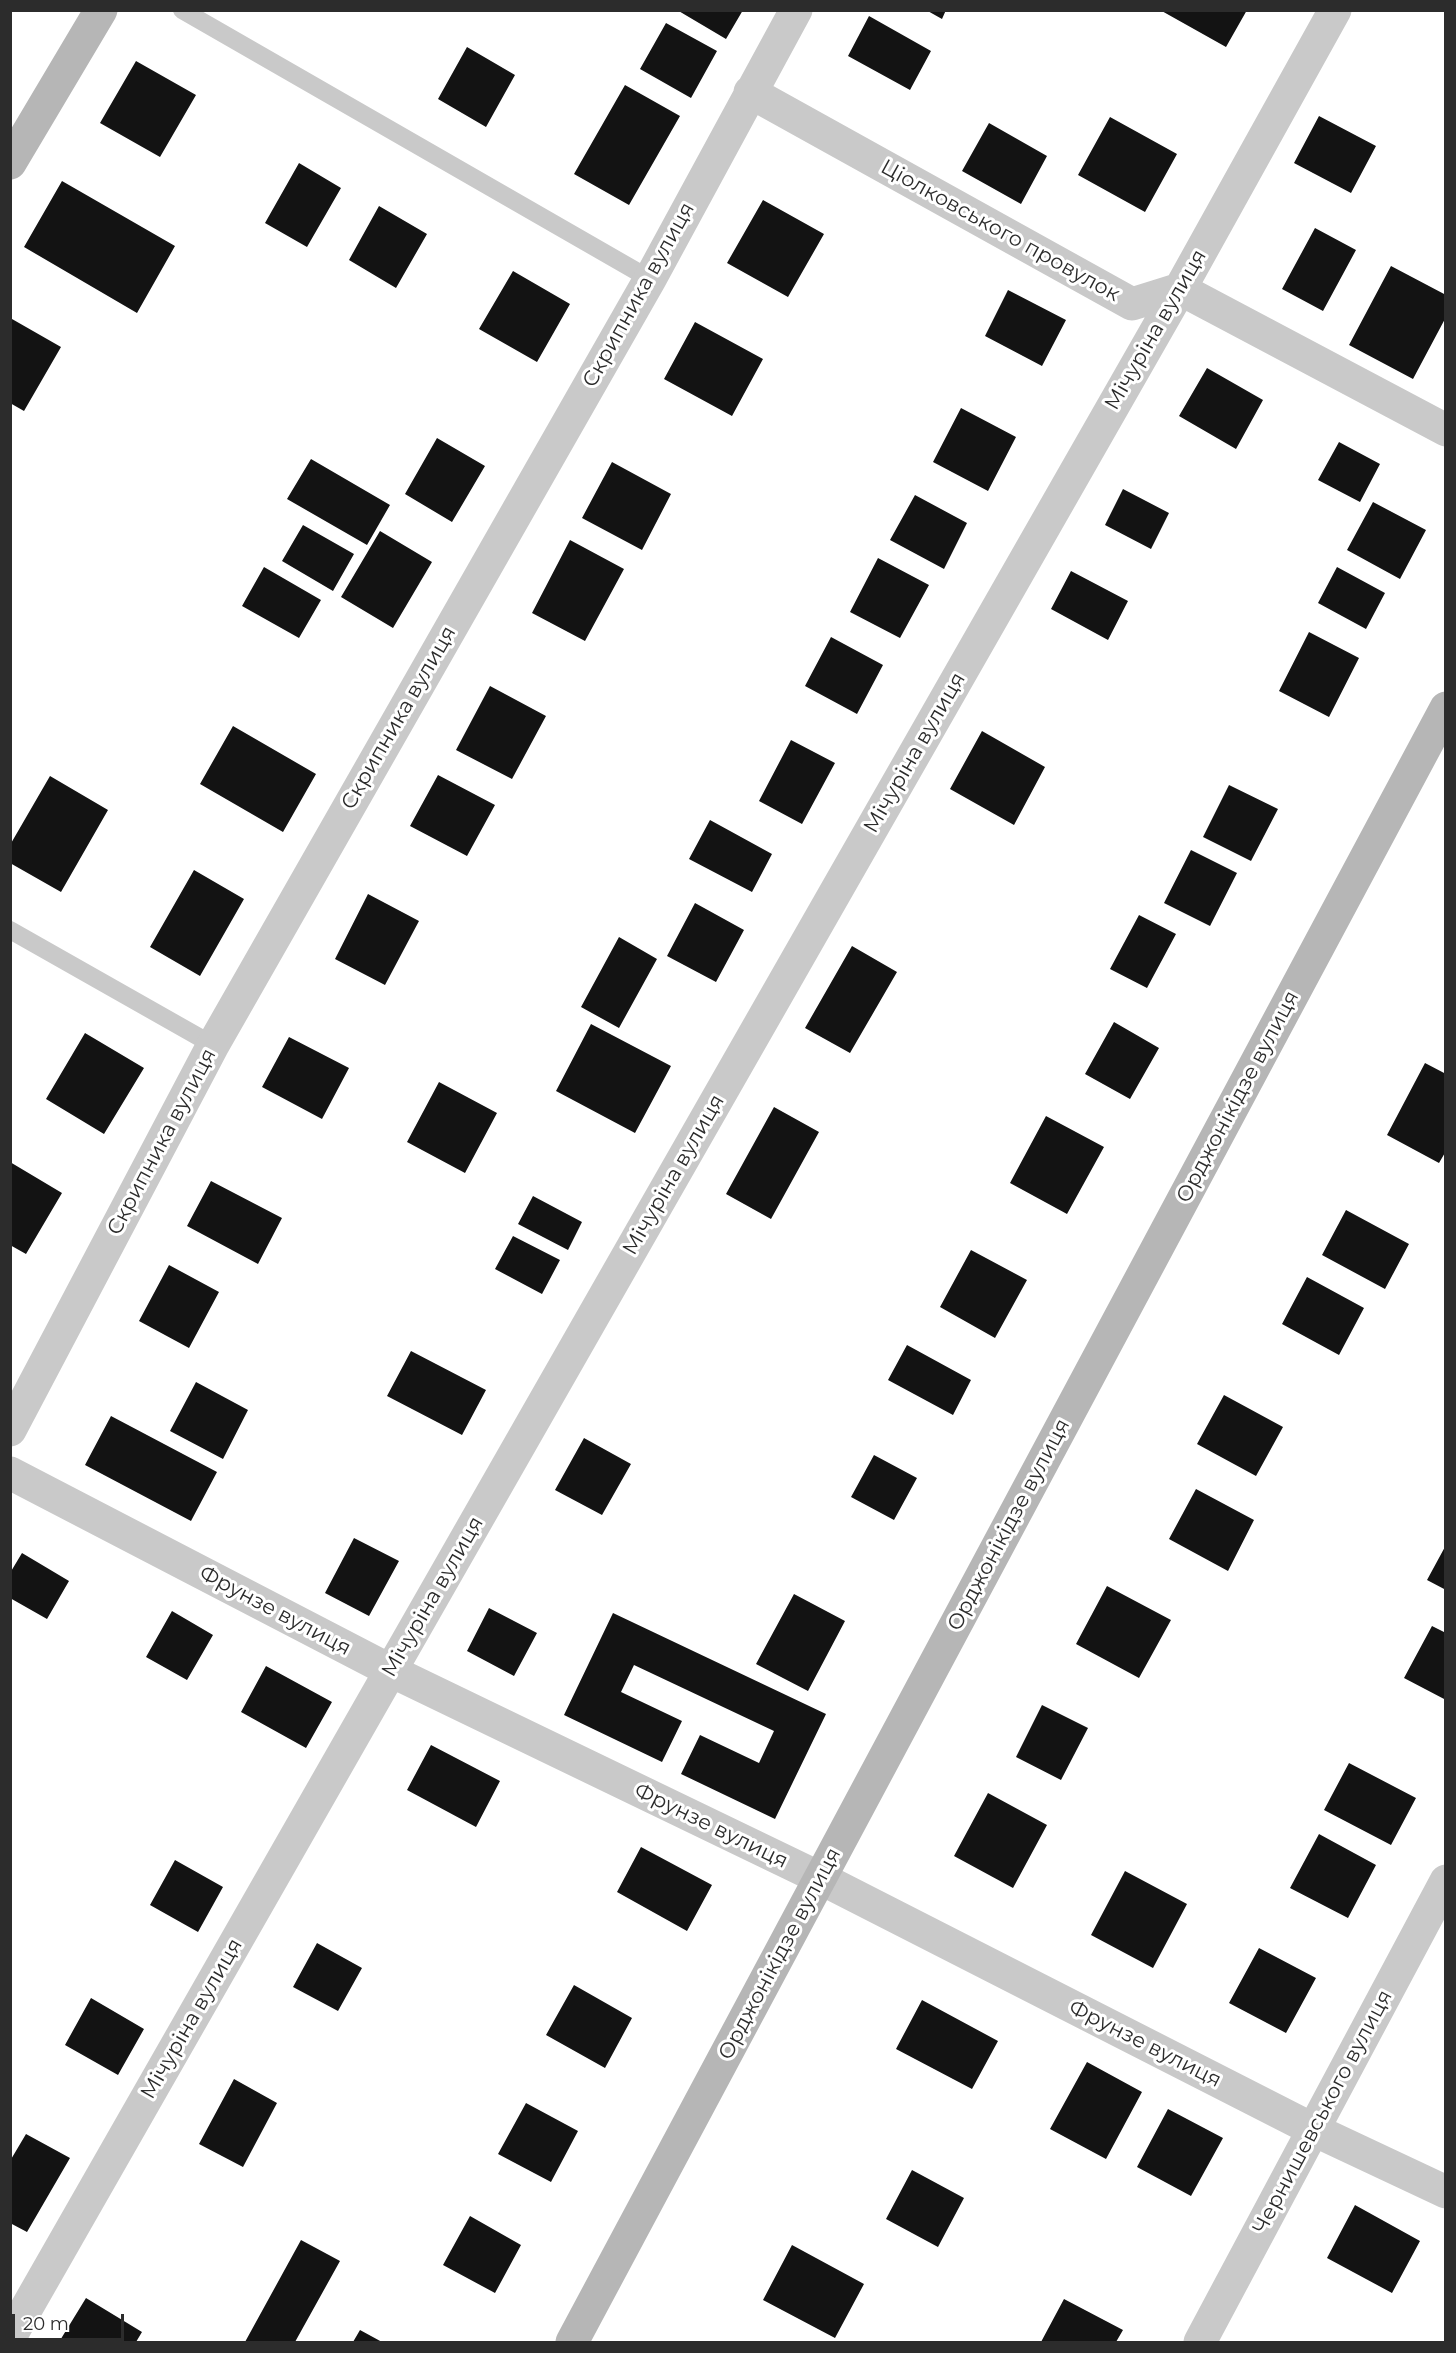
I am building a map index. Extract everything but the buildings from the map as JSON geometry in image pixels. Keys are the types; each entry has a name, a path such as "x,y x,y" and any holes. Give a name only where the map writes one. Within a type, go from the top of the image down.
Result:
{"main road":[{"path":"10,163 100,10"},
{"name":"Орджонікідзе вулиця","path":"572,2343 1446,708"}],"street":[{"name":"Скрипника вулиця","path":"10,1430 213,1045 650,279 796,10"},
{"name":"Мічуріна вулиця","path":"10,2337 1180,289 1335,10"},
{"name":"Ціолковського провулок","path":"750,92 1132,304 1180,289"},
{"path":"1180,289 1446,430"},
{"name":"Фрунзе вулиця","path":"10,1473 391,1671 820,1878 1314,2130 1446,2192"},
{"name":"Чернишевського вулиця","path":"1200,2343 1446,1881"}],"lane":[{"path":"182,10 650,279"},
{"path":"10,930 213,1045"}]}
